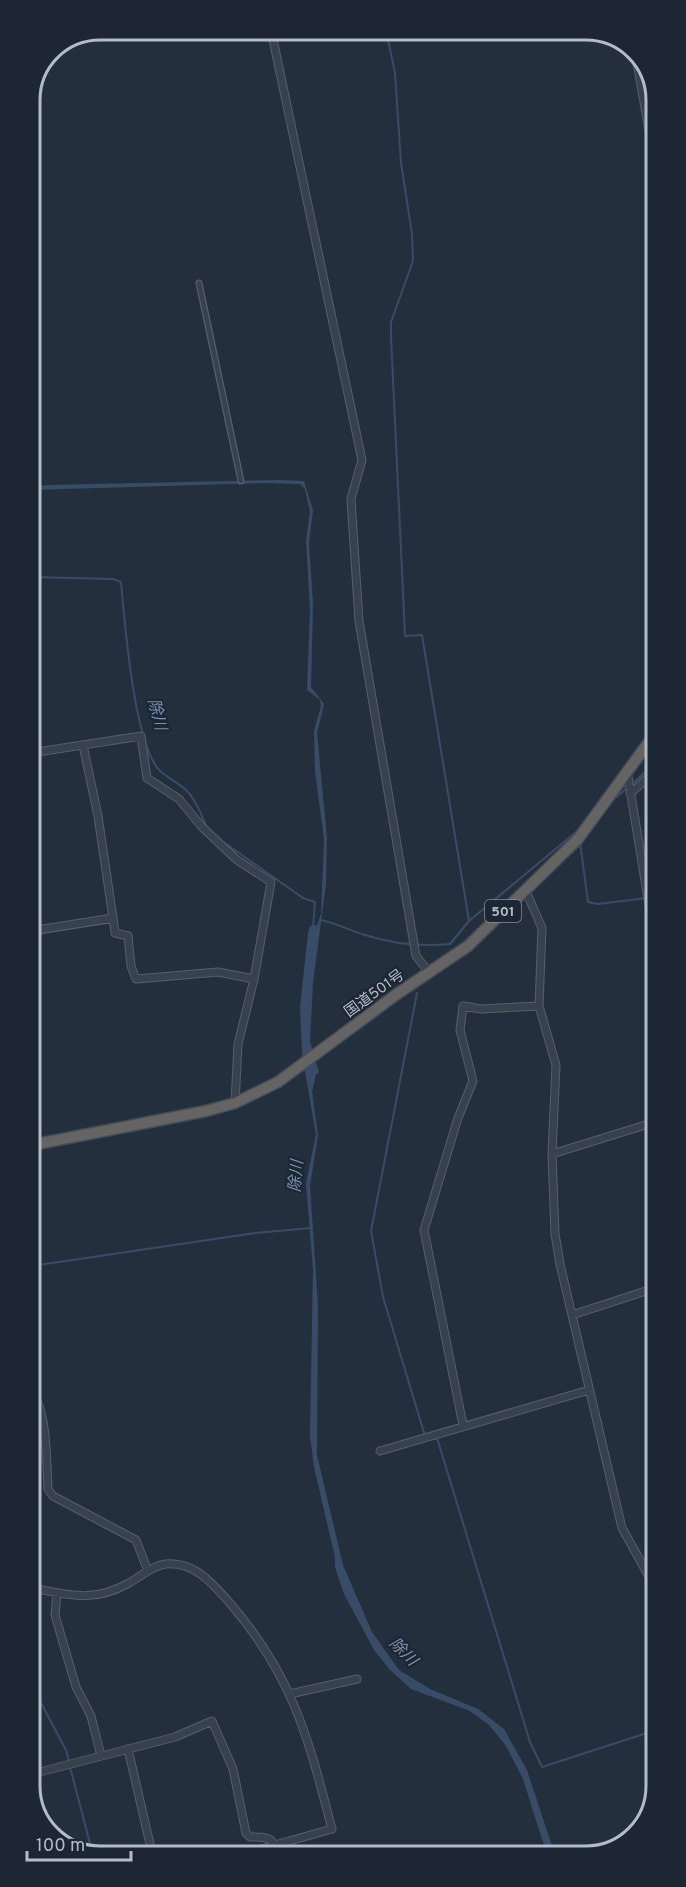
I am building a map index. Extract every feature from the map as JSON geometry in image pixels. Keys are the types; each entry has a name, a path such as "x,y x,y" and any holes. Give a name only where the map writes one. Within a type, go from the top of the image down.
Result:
{"highway":[{"name":"国道501号","path":"41,1143 174,1119 235,1103 270,1086 301,1067 429,972 468,946 578,839 646,746"}],"street":[{"path":"273,41 362,460 351,499 358,621 416,956 429,972"},
{"path":"639,74 646,114"},
{"path":"199,283 241,481"},
{"path":"41,751 141,736 147,778 179,799 218,843 271,882 254,980 238,1044 235,1103"},
{"path":"83,745 98,816 115,933 128,936 131,966 136,979 218,972 254,980"},
{"path":"627,771 646,887"},
{"path":"630,794 646,779"},
{"path":"525,889 542,928 539,1006 556,1065 552,1154 555,1234 622,1528 646,1571"},
{"path":"41,929 113,918"},
{"path":"463,1425 424,1230 458,1118 473,1081 460,1030 464,1006 481,1010 539,1006"},
{"path":"552,1154 646,1125"},
{"path":"572,1315 646,1291"},
{"path":"380,1451 589,1390"},
{"path":"41,1414 48,1489 53,1496 136,1540 148,1571"},
{"path":"41,1590 73,1597 106,1594 163,1564 197,1570 207,1577 253,1630 290,1694 307,1734 332,1828 272,1846"},
{"path":"57,1593 55,1615 76,1687 86,1701 101,1756"},
{"path":"290,1694 357,1679"},
{"path":"41,1771 175,1737 212,1721 233,1769 246,1833 250,1837 270,1837 276,1845"},
{"path":"128,1749 150,1846"}],"water":[{"path":"304,481 313,510 309,543 313,603 311,687 324,704 317,733 327,838 326,884 313,983 310,1041 319,1073 316,1074 312,1092 318,1135 310,1186 318,1305 317,1455 343,1565 372,1632 399,1670 430,1689 478,1709 504,1729 527,1770 552,1846 544,1846 523,1779 506,1746 489,1725 470,1711 411,1689 390,1670 374,1650 344,1594 335,1567 335,1557 314,1467 310,1436 313,1270 306,1183 316,1135 302,1054 300,1008 308,933 310,926 317,925 321,914 324,839 315,771 314,731 321,706 320,700 307,690 310,609 306,540 310,512 305,489 300,484 264,483 41,490 41,486"}],"waterway":[{"path":"388,41 395,73 401,163 412,234 413,261 391,322 405,636 422,635 469,921"},
{"name":"除川","path":"41,577 113,579 121,582 135,701 147,746 157,767 193,798 208,829"},
{"path":"631,785 646,771"},
{"path":"613,800 627,788"},
{"path":"321,920 386,941 418,945 450,944 469,921 576,832 585,820"},
{"name":"除川","path":"219,839 303,898 315,902 313,928"},
{"path":"580,842 588,902 598,904 646,898"},
{"path":"41,933 107,923"},
{"path":"417,993 371,1231 383,1297 425,1436"},
{"path":"41,1265 255,1233 311,1228"},
{"path":"434,1439 437,1438 530,1742 542,1767 646,1733"},
{"path":"41,1703 66,1750 69,1761"},
{"path":"70,1767 90,1845"}]}
